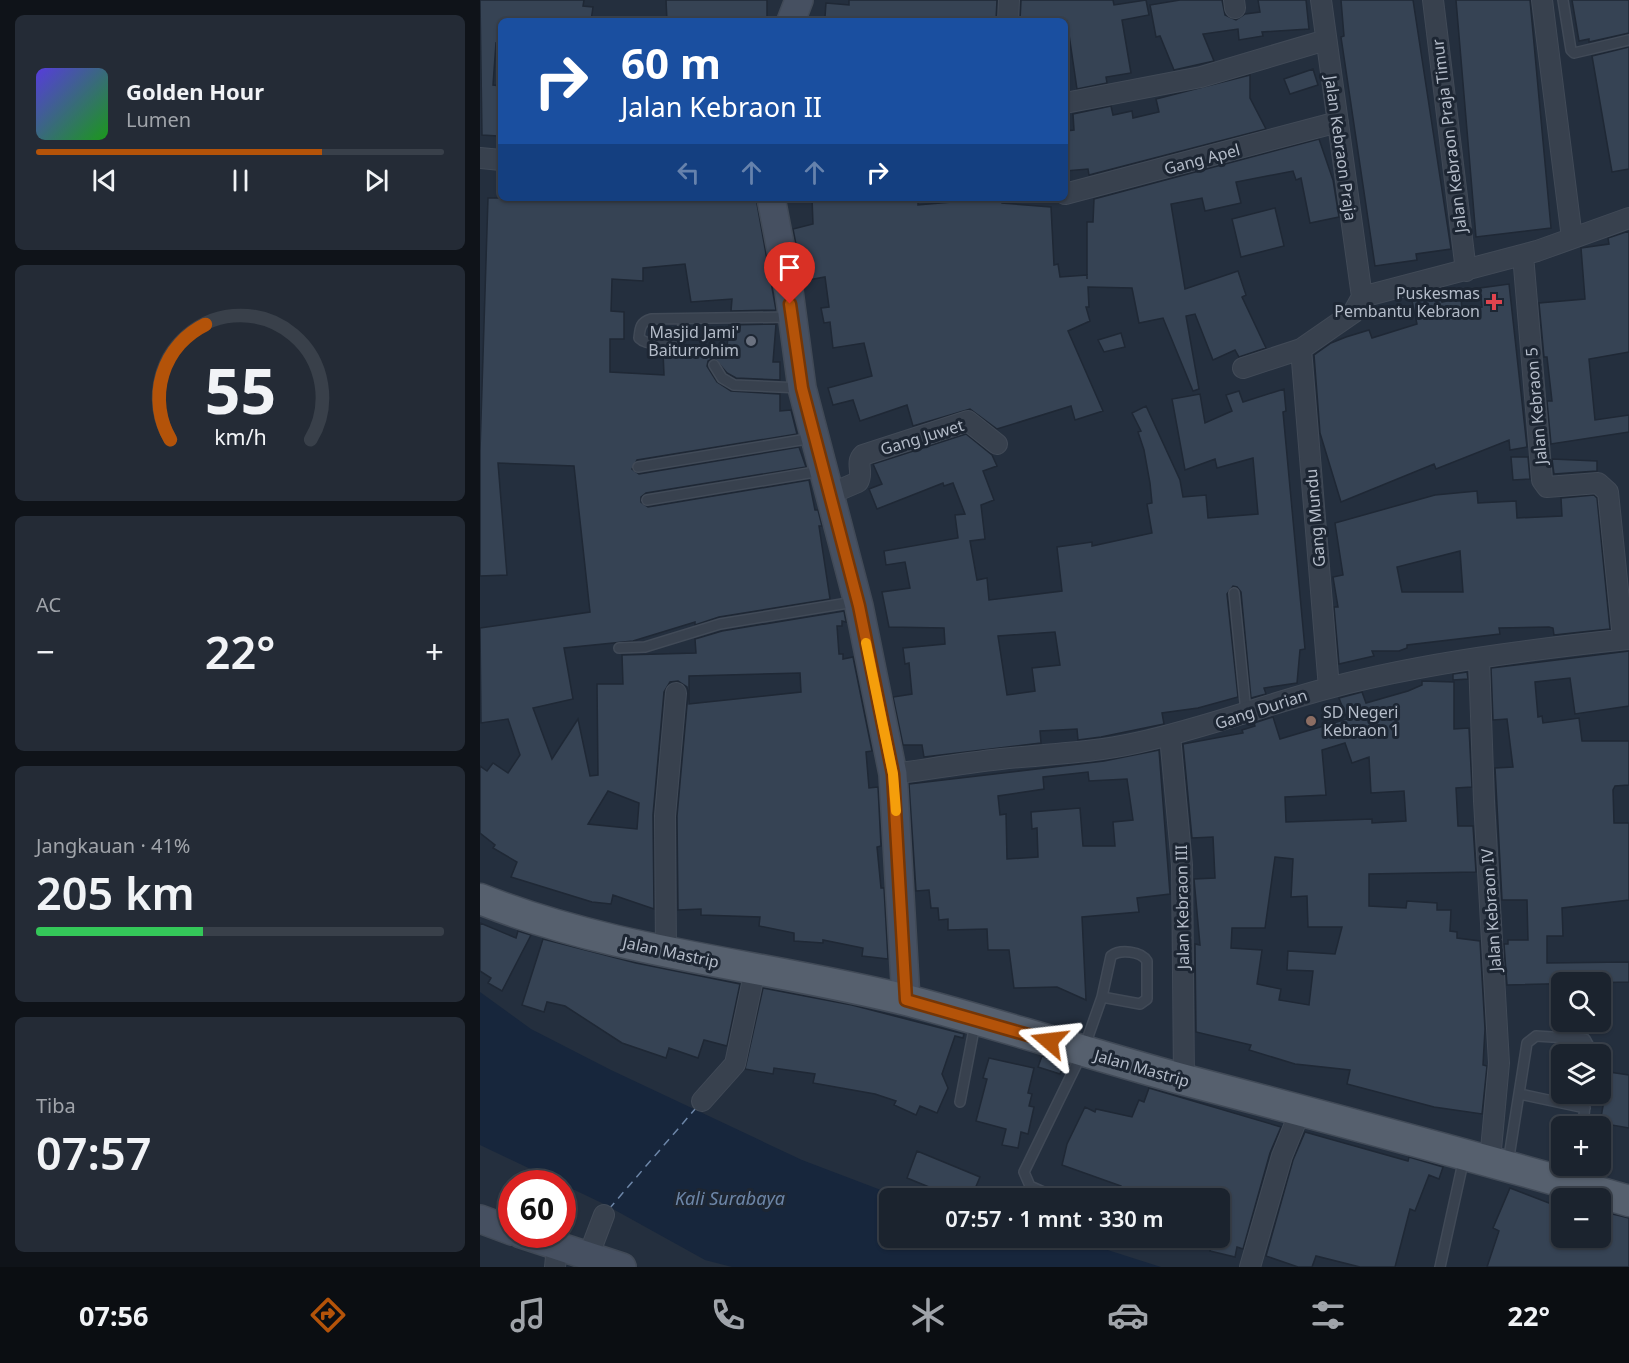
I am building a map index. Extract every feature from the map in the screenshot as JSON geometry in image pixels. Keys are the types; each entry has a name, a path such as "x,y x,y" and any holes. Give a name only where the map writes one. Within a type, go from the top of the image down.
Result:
{"main road":[{"name":"Jalan Mastrip","path":"480,899 579,932 666,952 906,1000 1184,1080 1488,1160 1576,1180 1629,1201"}],"street":[{"path":"792,18 799,0"},
{"path":"1008,18 1010,0"},
{"name":"Jalan Kebraon Praja","path":"1321,0 1362,297"},
{"name":"Jalan Kebraon Praja Timur","path":"1433,0 1466,271"},
{"path":"1542,0 1572,238"},
{"path":"1068,102 1201,77 1326,40"},
{"name":"Gang Apel","path":"1068,193 1338,122"},
{"path":"480,158 498,160"},
{"path":"772,201 802,388 858,602 893,774 906,1000"},
{"path":"1243,368 1301,349 1353,313 1362,297 1523,255 1629,218"},
{"name":"Jalan Kebraon 5","path":"1523,255 1542,480 1547,487 1556,488 1598,483 1608,492 1626,639"},
{"name":"Gang Mundu","path":"1301,349 1329,688"},
{"name":"Gang Juwet","path":"827,482 858,482 861,473 859,462 863,455 968,421 975,424 998,444"},
{"name":"Gang Durian","path":"893,774 1002,759 1074,754 1170,736 1216,724 1246,712 1329,688 1479,659 1626,639"},
{"name":"Jalan Kebraon IV","path":"1479,659 1484,801 1499,1063 1488,1160"},
{"path":"666,952 665,816 676,693"},
{"name":"Jalan Kebraon III","path":"1170,736 1182,865 1184,1080"},
{"path":"702,1101 735,1064 755,970"},
{"path":"1250,1267 1282,1156 1301,1110"},
{"path":"588,1257 604,1215"},
{"path":"480,1219 498,1226"},
{"path":"542,1248 556,1257 588,1257 622,1267"}],"lane":[{"path":"1563,0 1571,50 1574,53 1629,40"},
{"path":"685,320 679,340 675,344 669,346 642,342 639,338 644,321 792,316"},
{"path":"714,364 722,378 734,385 802,388"},
{"path":"638,467 815,438"},
{"path":"647,500 827,482"},
{"path":"1234,593 1246,712"},
{"path":"619,648 645,647 720,624 858,602"},
{"path":"1036,1188 1030,1185 1024,1172 1083,1051 1102,997 1113,953 1141,954 1145,957 1147,961 1147,999 1144,1003 1102,997"},
{"path":"960,1102 976,1019"},
{"path":"1440,1267 1520,1094 1527,1042 1536,1036 1585,1039 1588,1044"},
{"path":"1520,1094 1584,1108"},
{"path":"1583,1116 1585,1104"}],"water":[{"name":"Kali Surabaya","path":"480,992 531,1029 611,1070 802,1160 879,1189 879,1248 1101,1248 1161,1267 732,1267 705,1260 576,1191 576,1170 533,1170 480,1145"}],"building":[{"path":"480,0 584,0 583,6 593,7 591,18 498,18 498,43 496,43 493,85 498,86 498,136 482,135"},
{"path":"666,0 767,0 767,18 667,18"},
{"path":"849,0 997,0 996,18 825,17 826,3 849,5"},
{"path":"1021,0 1113,0 1114,5 1146,0 1149,15 1122,20 1131,73 1106,77 1107,83 1077,89 1068,18 1020,18"},
{"path":"1180,0 1222,0 1225,15 1236,20 1245,14 1260,12 1258,0 1306,0 1309,29 1262,32 1263,36 1239,40 1238,29 1203,34 1214,61 1174,70 1160,36 1156,37 1150,5"},
{"path":"1341,0 1413,0 1451,249 1416,254 1417,260 1375,266 1341,37 1344,36"},
{"path":"1456,0 1530,0 1551,228 1476,237"},
{"path":"1572,0 1629,0 1629,33 1589,42 1589,39 1579,41"},
{"path":"1629,47 1629,169 1612,172 1592,56"},
{"path":"1313,69 1318,85 1290,94 1284,79"},
{"path":"1250,75 1250,98 1266,129 1089,175 1088,169 1068,171 1068,131 1074,130 1073,114 1111,106 1113,115 1132,111 1133,118 1159,112 1156,99"},
{"path":"1319,139 1333,180 1339,217 1310,223 1301,178 1296,180 1293,171 1236,182 1241,203 1205,211 1202,198 1171,204 1185,289 1238,271 1246,295 1242,297 1266,348 1239,357 1235,350 1213,360 1195,314 1186,316 1199,389 1193,391 1163,318 1139,323 1132,288 1088,287 1089,307 1086,307 1090,321 1068,331 1103,411 1075,420 1071,406 997,429 970,409 913,426 907,405 860,421 853,400 833,405 828,388 872,376 864,343 833,348 830,322 824,323 821,308 829,307 825,277 803,281 793,229 813,224 812,201 918,201 918,205 963,201 1002,201 1002,203 1051,207 1054,265 1058,264 1060,277 1087,275 1087,222 1093,222 1094,199"},
{"path":"488,198 498,198 498,201 757,201 776,310 731,311 732,299 691,302 685,264 643,268 643,281 612,279 611,311 624,312 624,339 610,339 610,372 664,375 663,351 727,347 729,325 776,324 773,362 780,362 780,380 736,378 727,373 714,358 708,361 707,366 717,382 731,391 780,394 780,411 791,410 797,434 637,460 632,469 639,474 799,447 806,467 646,493 641,497 641,502 648,507 809,480 815,510 818,510 822,526 819,526 830,599 719,617 695,625 695,622 633,641 564,648 573,699 533,708 552,759 578,719 590,776 598,775 597,684 623,684 622,655 696,653 695,639 722,631 844,611 846,622 842,621 842,626 837,626 839,654 843,654 843,659 853,657 872,751 866,752 869,788 878,787 881,846 877,847 881,888 884,888 888,959 862,956 863,948 823,940 823,943 794,941 794,933 759,926 760,917 701,915 701,909 678,910 677,816 688,694 687,687 678,681 670,682 664,692 653,815 654,909 613,895 611,904 592,902 511,877 517,862 493,848 495,845 480,833 480,766 487,771 493,763 508,773 520,755 508,719 481,723 480,628 590,612 574,466 498,463 507,575 480,576 480,451","holes":["800,673 801,692 689,704 689,676","608,791 639,803 637,829 588,824"]},
{"path":"1275,208 1284,246 1241,257 1232,219"},
{"path":"1629,231 1629,352 1589,359 1595,420 1629,415 1629,432 1551,444 1547,401 1552,401 1547,357 1544,357 1539,303 1585,299 1581,248 1609,244 1608,238"},
{"path":"1509,284 1527,447 1510,450 1509,440 1436,469 1434,464 1341,502 1320,433 1314,355 1331,343 1369,330 1372,338 1417,324 1411,296 1439,289 1442,302 1461,298 1462,310 1482,307 1480,288"},
{"path":"1121,333 1125,347 1104,352 1098,340"},
{"path":"1284,389 1286,411 1283,412 1305,649 1300,650 1297,683 1264,688 1266,694 1251,698 1241,592 1233,586 1227,594 1238,697 1198,708 1162,713 1164,724 1101,737 1078,740 1077,729 1040,731 1041,743 924,757 922,745 903,745 893,697 912,694 909,663 905,664 903,648 945,644 944,628 889,627 882,592 910,588 905,562 886,565 884,551 958,538 955,515 965,514 953,483 944,486 943,483 877,509 869,489 882,484 873,464 966,434 992,455 997,466 983,471 994,500 981,505 985,539 970,541 977,580 987,578 989,600 1062,591 1057,547 1092,542 1092,546 1152,533 1147,504 1152,503 1150,483 1138,432 1141,431 1132,413 1146,406 1180,480 1183,497 1206,495 1208,518 1258,514 1253,458 1217,468 1215,459 1185,470 1172,399 1200,394 1205,423 1232,411 1226,395 1239,391 1243,402","holes":["1055,632 1060,665 1032,668 1035,691 1007,695 998,636"]},
{"path":"1511,457 1528,457 1530,479 1513,480"},
{"path":"1552,459 1597,461 1597,471 1554,474"},
{"path":"1477,491 1478,503 1516,501 1517,518 1562,516 1561,498 1594,495 1597,498 1610,629 1554,635 1553,628 1549,627 1499,628 1500,634 1407,645 1407,648 1399,651 1372,651 1374,656 1339,664 1334,607 1338,607 1333,577 1343,575 1335,523 1435,495","holes":["1460,551 1463,592 1402,592 1397,567"]},
{"path":"1629,651 1629,706 1575,714 1570,678 1535,682 1538,717 1542,716 1543,723 1579,718 1582,741 1629,741 1629,785 1615,786 1613,790 1614,823 1629,823 1629,900 1562,908 1563,936 1547,936 1547,963 1629,962 1629,982 1611,982 1611,972 1551,972 1551,984 1507,985 1504,944 1508,944 1508,940 1528,940 1527,900 1502,900 1495,768 1513,767 1507,719 1493,720 1491,668"},
{"path":"1467,672 1468,679 1453,680 1453,674"},
{"path":"1422,681 1454,682 1454,729 1469,728 1472,787 1456,788 1458,826 1473,826 1476,872 1369,874 1369,906 1406,908 1407,901 1437,903 1437,910 1451,910 1450,931 1457,932 1457,938 1480,941 1485,1029 1483,1065 1487,1066 1482,1114 1434,1107 1347,1084 1350,1070 1295,1064 1249,1050 1251,1045 1196,1032 1195,944 1200,945 1194,879 1215,878 1213,837 1192,838 1183,744 1243,733 1242,730 1255,726 1254,723 1273,717 1280,739 1347,719 1339,698 1362,692 1366,703 1422,685","holes":["1345,743 1352,763 1369,757 1371,793 1404,791 1406,821 1372,823 1372,819 1286,822 1285,797 1326,795 1322,750","1275,857 1293,859 1291,897 1307,896 1308,927 1342,927 1335,954 1288,951 1287,970 1313,971 1309,1005 1279,1000 1281,989 1257,984 1262,950 1231,948 1232,928 1265,928"]},
{"path":"1159,750 1170,894 1137,898 1139,912 1082,917 1086,1000 1057,987 1014,988 1009,950 988,950 987,929 948,930 948,919 939,920 938,908 931,908 929,890 916,891 909,784 1104,761","holes":["1088,772 1089,781 1127,779 1133,820 1113,822 1115,846 1083,846 1080,808 1031,812 1032,829 1037,828 1038,857 1007,859 1006,814 1000,815 998,796 1044,789 1043,777"]},
{"path":"480,923 516,938 518,931 531,935 502,991 488,983 491,978 480,971"},
{"path":"543,939 636,963 740,984 727,1046 704,1040 698,1058 669,1048 666,1058 622,1043 565,1006 547,1002 544,1012 522,1005"},
{"path":"763,988 852,1005 964,1034 963,1038 955,1036 942,1074 948,1088 937,1113 920,1106 916,1115 894,1105 896,1101 875,1094 813,1083 815,1074 774,1068 773,1074 745,1069"},
{"path":"1042,1056 1064,1063 1060,1074 1038,1067"},
{"path":"989,1058 1034,1068 1028,1093 1032,1094 1029,1106 1034,1107 1028,1134 1021,1132 1018,1148 1002,1145 1006,1129 976,1121 987,1079 983,1078"},
{"path":"1611,1072 1629,1075 1629,1128 1611,1125 1611,1116 1601,1116 1603,1104 1611,1104"},
{"path":"1149,1088 1281,1127 1270,1153 1243,1249 1237,1247 1235,1257 1210,1251 1211,1248 1230,1248 1230,1188 1121,1188 1121,1186 1062,1165 1067,1144 1085,1107 1095,1112 1096,1109 1132,1117 1139,1100 1144,1102"},
{"path":"1305,1132 1408,1161 1409,1157 1443,1167 1439,1179 1429,1175 1415,1211 1410,1209 1395,1267 1360,1267 1316,1256 1312,1267 1298,1267 1266,1256 1293,1160"},
{"path":"917,1151 980,1177 975,1188 932,1188 907,1178"},
{"path":"1510,1188 1551,1204 1551,1248 1611,1248 1611,1214 1629,1218 1629,1267 1487,1267 1499,1231 1493,1228"}],"ferry route":[{"path":"609,1209 696,1108"}],"slow traffic":[{"path":"866,643 893,774 896,811"}],"place":[{"name":"Puskesmas Pembantu Kebraon","path":"1494,302"},
{"name":"Masjid Jami' Baiturrohim","path":"751,341"},
{"name":"SD Negeri Kebraon 1","path":"1311,721"}],"route":[{"path":"790,304 802,388 859,606 893,774 906,1000 1049,1041"}]}
